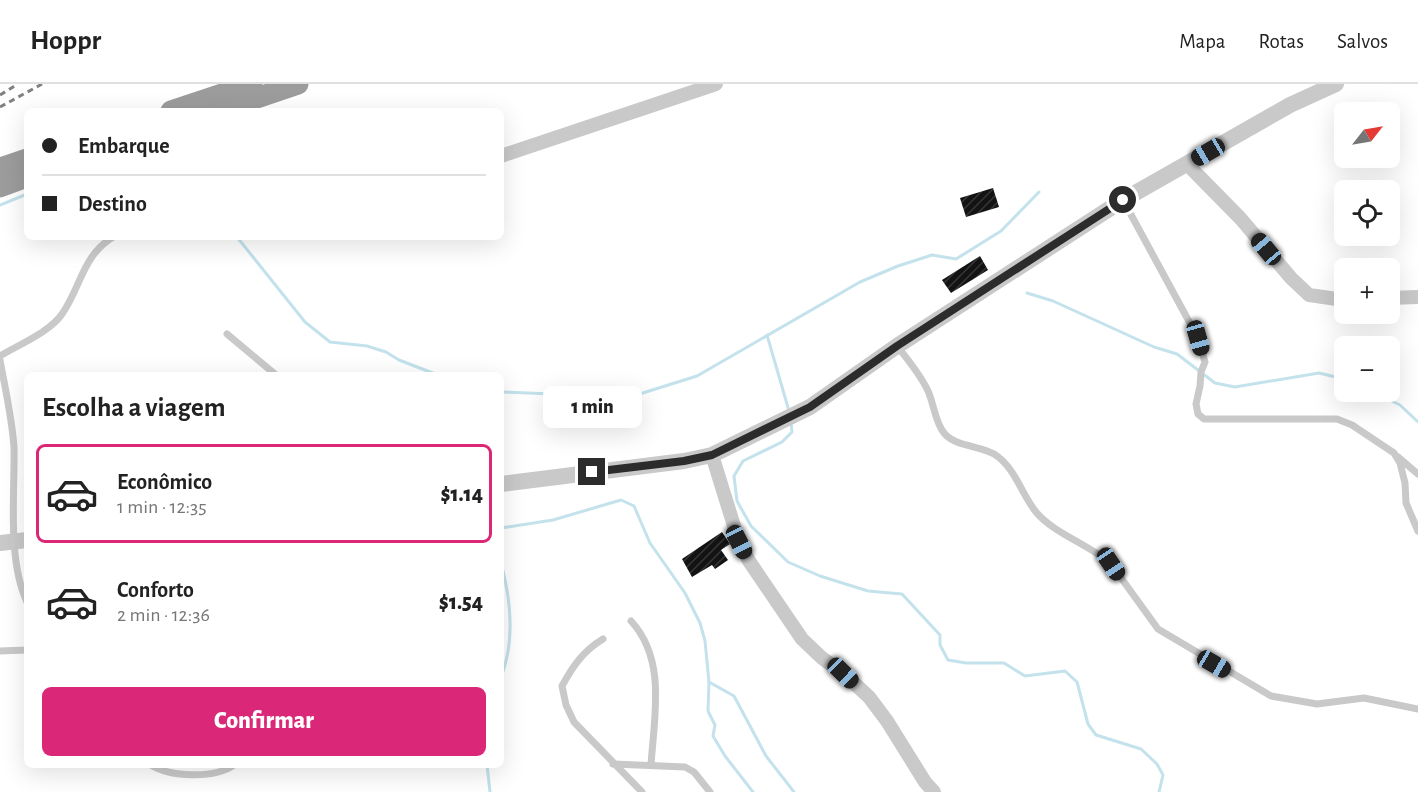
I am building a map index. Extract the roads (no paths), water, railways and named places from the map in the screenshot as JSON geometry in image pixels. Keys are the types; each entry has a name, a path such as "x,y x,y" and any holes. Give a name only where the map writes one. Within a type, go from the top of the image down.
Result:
{"highway":[{"path":"180,108 252,84"},
{"path":"227,108 298,84"},
{"path":"0,168 24,160"},
{"path":"0,187 24,178"}],"street":[{"path":"504,155 716,84"},
{"path":"504,484 684,461 712,455 810,407 897,346 1123,200 1290,105 1336,84"},
{"path":"1187,164 1241,219 1309,295 1334,299"},
{"path":"1400,298 1418,297"},
{"path":"712,455 739,542 754,570 802,639 869,697 934,792"}],"lane":[{"path":"1123,200 1198,338 1205,362 1201,372 1196,404 1198,414 1204,420 1337,419 1394,453 1418,474"},
{"path":"24,595 16,565 14,542 14,444 0,358 51,326 62,315 93,254 108,240"},
{"path":"227,334 272,372"},
{"path":"897,346 918,373 929,392 939,425 945,435 968,447 987,450 999,456 1010,469 1036,512 1111,564 1158,629 1271,696 1317,704 1364,698 1418,709"},
{"path":"1394,453 1400,463 1405,483 1406,503 1418,531"},
{"path":"631,621 647,643 653,660 655,697 651,765"},
{"path":"603,639 582,654 562,687 566,705 574,722 642,792"},
{"path":"0,651 24,650"},
{"path":"614,764 685,767 694,772 710,792"},
{"path":"155,768 199,776 227,768"}],"waterway":[{"path":"504,392 630,397 697,376 860,282 932,255 956,259 1001,231 1039,192"},
{"path":"0,205 24,195"},
{"path":"239,240 305,322 330,342 367,346 430,372"},
{"path":"1027,293 1053,301 1154,347 1177,354 1215,383 1235,387 1319,373 1334,377"},
{"path":"767,335 789,411"},
{"path":"1394,402 1418,422"},
{"path":"791,423 792,432 782,442 743,461 734,476 737,501 751,526 788,562 820,576 868,591 902,594 940,635 940,645 948,660 966,663 1004,663 1025,676 1065,671 1077,682 1088,724 1096,735 1141,749 1157,764 1163,775 1159,792"},
{"path":"504,528 553,520 621,500 634,506 650,543 685,593 700,623 705,641 709,682 708,711 715,725 713,736 725,756 753,792"},
{"path":"504,577 510,620 510,635 504,666"},
{"path":"709,682 734,696 766,756 794,792"},
{"path":"487,768 490,792"}],"railway":[{"path":"0,95 18,84"},
{"path":"0,107 42,84"}]}
